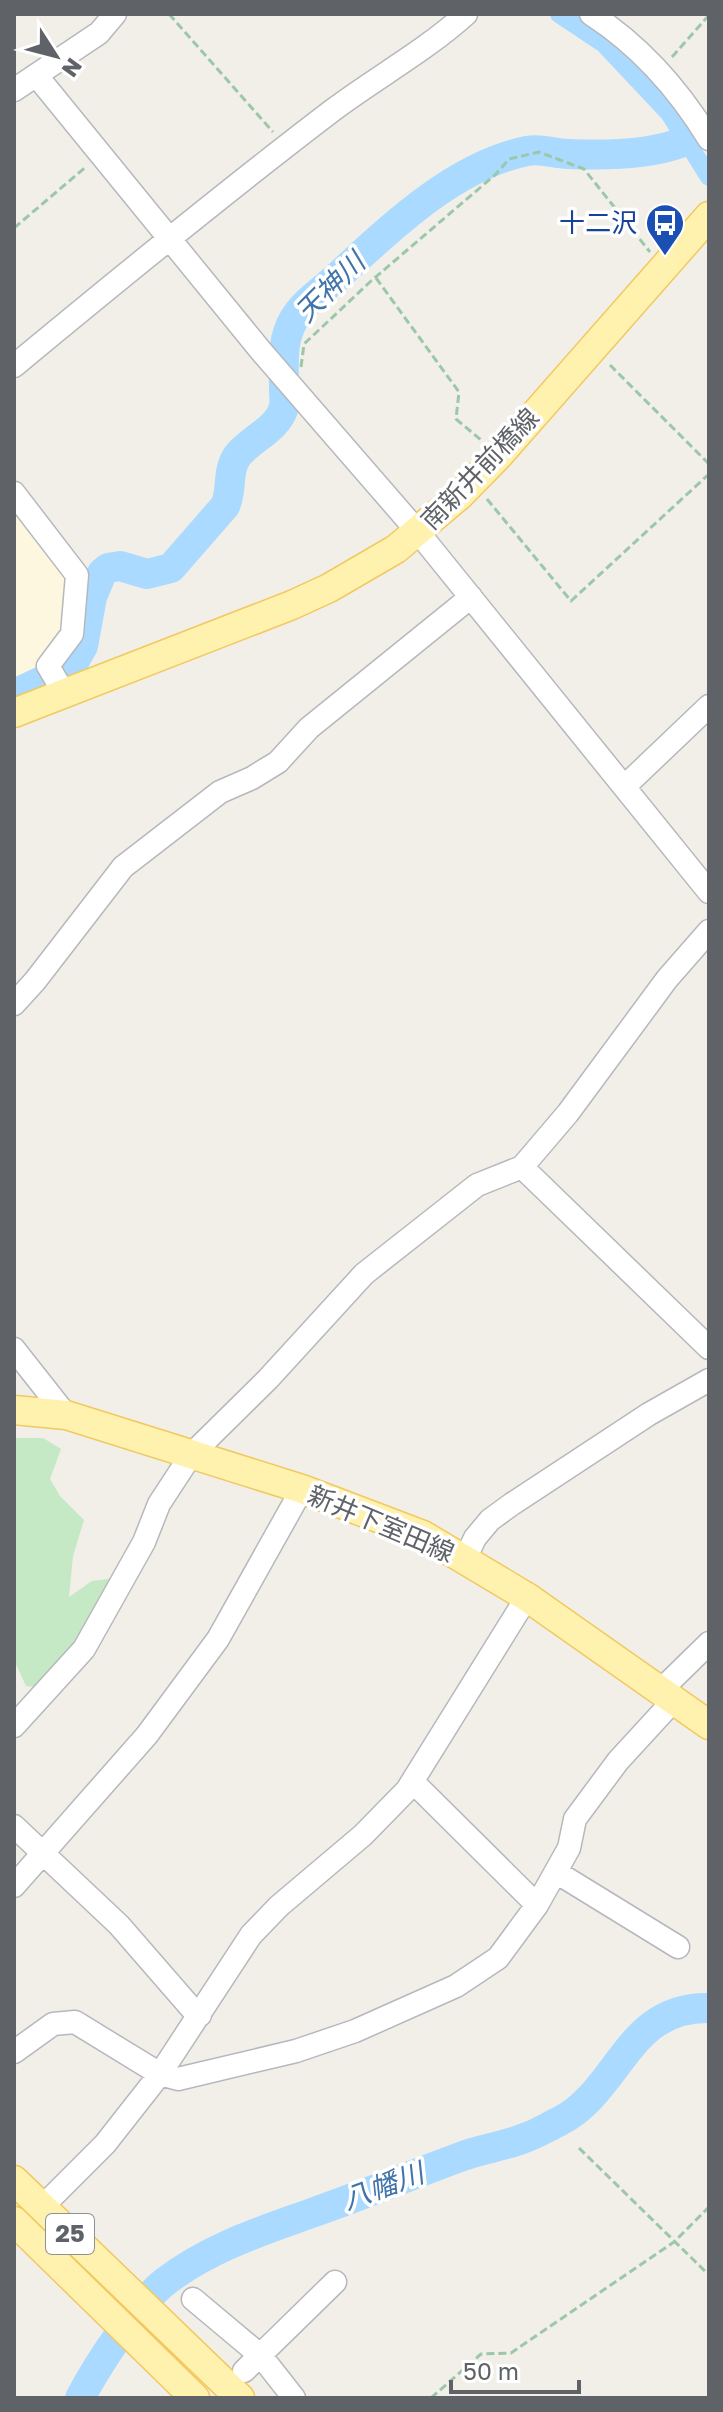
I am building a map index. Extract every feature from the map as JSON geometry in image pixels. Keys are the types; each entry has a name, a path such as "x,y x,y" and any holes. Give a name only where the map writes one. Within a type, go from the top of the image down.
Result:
{"main road":[{"name":"南新井前橋線","path":"14,713 329,588 375,563 418,532 499,455 709,216"},
{"name":"新井下室田線","path":"14,1410 66,1415 302,1489 423,1535 527,1597 709,1725"},
{"name":"25","path":"25,2198 127,2287 176,2335 248,2375"},
{"name":"25","path":"14,2221 195,2398"}],"street":[{"path":"14,90 99,33 115,14"},
{"path":"14,366 168,238 335,109 443,35 466,14"},
{"path":"591,14 611,27 659,71 705,133"},
{"path":"36,75 298,394 418,532 709,892"},
{"path":"14,493 77,575 72,634 48,666 64,693"},
{"path":"14,1004 123,867 220,792 278,762 309,728 471,597"},
{"path":"624,787 709,706"},
{"path":"14,1726 84,1649 144,1542 159,1504 191,1455 268,1379 364,1274 477,1185 522,1167 568,1113 667,979 709,931"},
{"path":"522,1167 709,1348"},
{"path":"14,1349 66,1415"},
{"path":"465,1559 475,1538 490,1520 649,1414 709,1380"},
{"path":"14,1886 147,1735 218,1639 302,1489"},
{"path":"25,2198 105,2144 160,2074 251,1935 279,1906 363,1835 413,1782 527,1597"},
{"path":"14,2052 53,2024 75,2022 160,2074 178,2079 296,2051 367,2026 456,1986 498,1958 537,1905 556,1872 569,1848 575,1819 709,1643"},
{"path":"413,1782 537,1905"},
{"path":"14,1826 119,1925 200,2015"},
{"path":"556,1872 678,1947"},
{"path":"248,2375 335,2282"},
{"path":"193,2299 248,2375 294,2398"}],"path":[{"path":"169,14 286,147"},
{"path":"659,71 709,15"},
{"path":"298,394 304,344 375,277 496,174 509,159 539,152 584,169 663,267"},
{"path":"14,228 101,154"},
{"path":"375,277 459,392 456,419 499,455"},
{"path":"592,347 709,464"},
{"path":"473,482 571,601 709,474"},
{"path":"579,2148 709,2275"},
{"path":"431,2398 481,2354 511,2353 674,2242 709,2207"}],"shaded area":[{"path":"14,501 71,572 71,618 47,672 14,687"}],"green space":[{"path":"14,1438 43,1438 61,1449 50,1479 60,1496 84,1520 73,1556 69,1597 92,1581 115,1578 117,1593 41,1688 26,1686 14,1660"}],"waterway":[{"path":"559,14 604,44 669,113 709,177"},
{"name":"天神川","path":"14,694 65,670 75,660 83,646 92,597 102,573 108,568 120,566 147,574 171,568 225,506 234,461 276,422 284,407 284,353 294,319 308,302 424,201 474,170 500,158 527,151 586,155 641,152 677,144 709,129"},
{"name":"八幡川","path":"80,2398 131,2319 155,2291 182,2269 253,2234 463,2156 512,2143 540,2131 580,2107 626,2052 660,2020 682,2011 709,2008"}],"place":[{"name":"十二沢","path":"665,257"}]}
